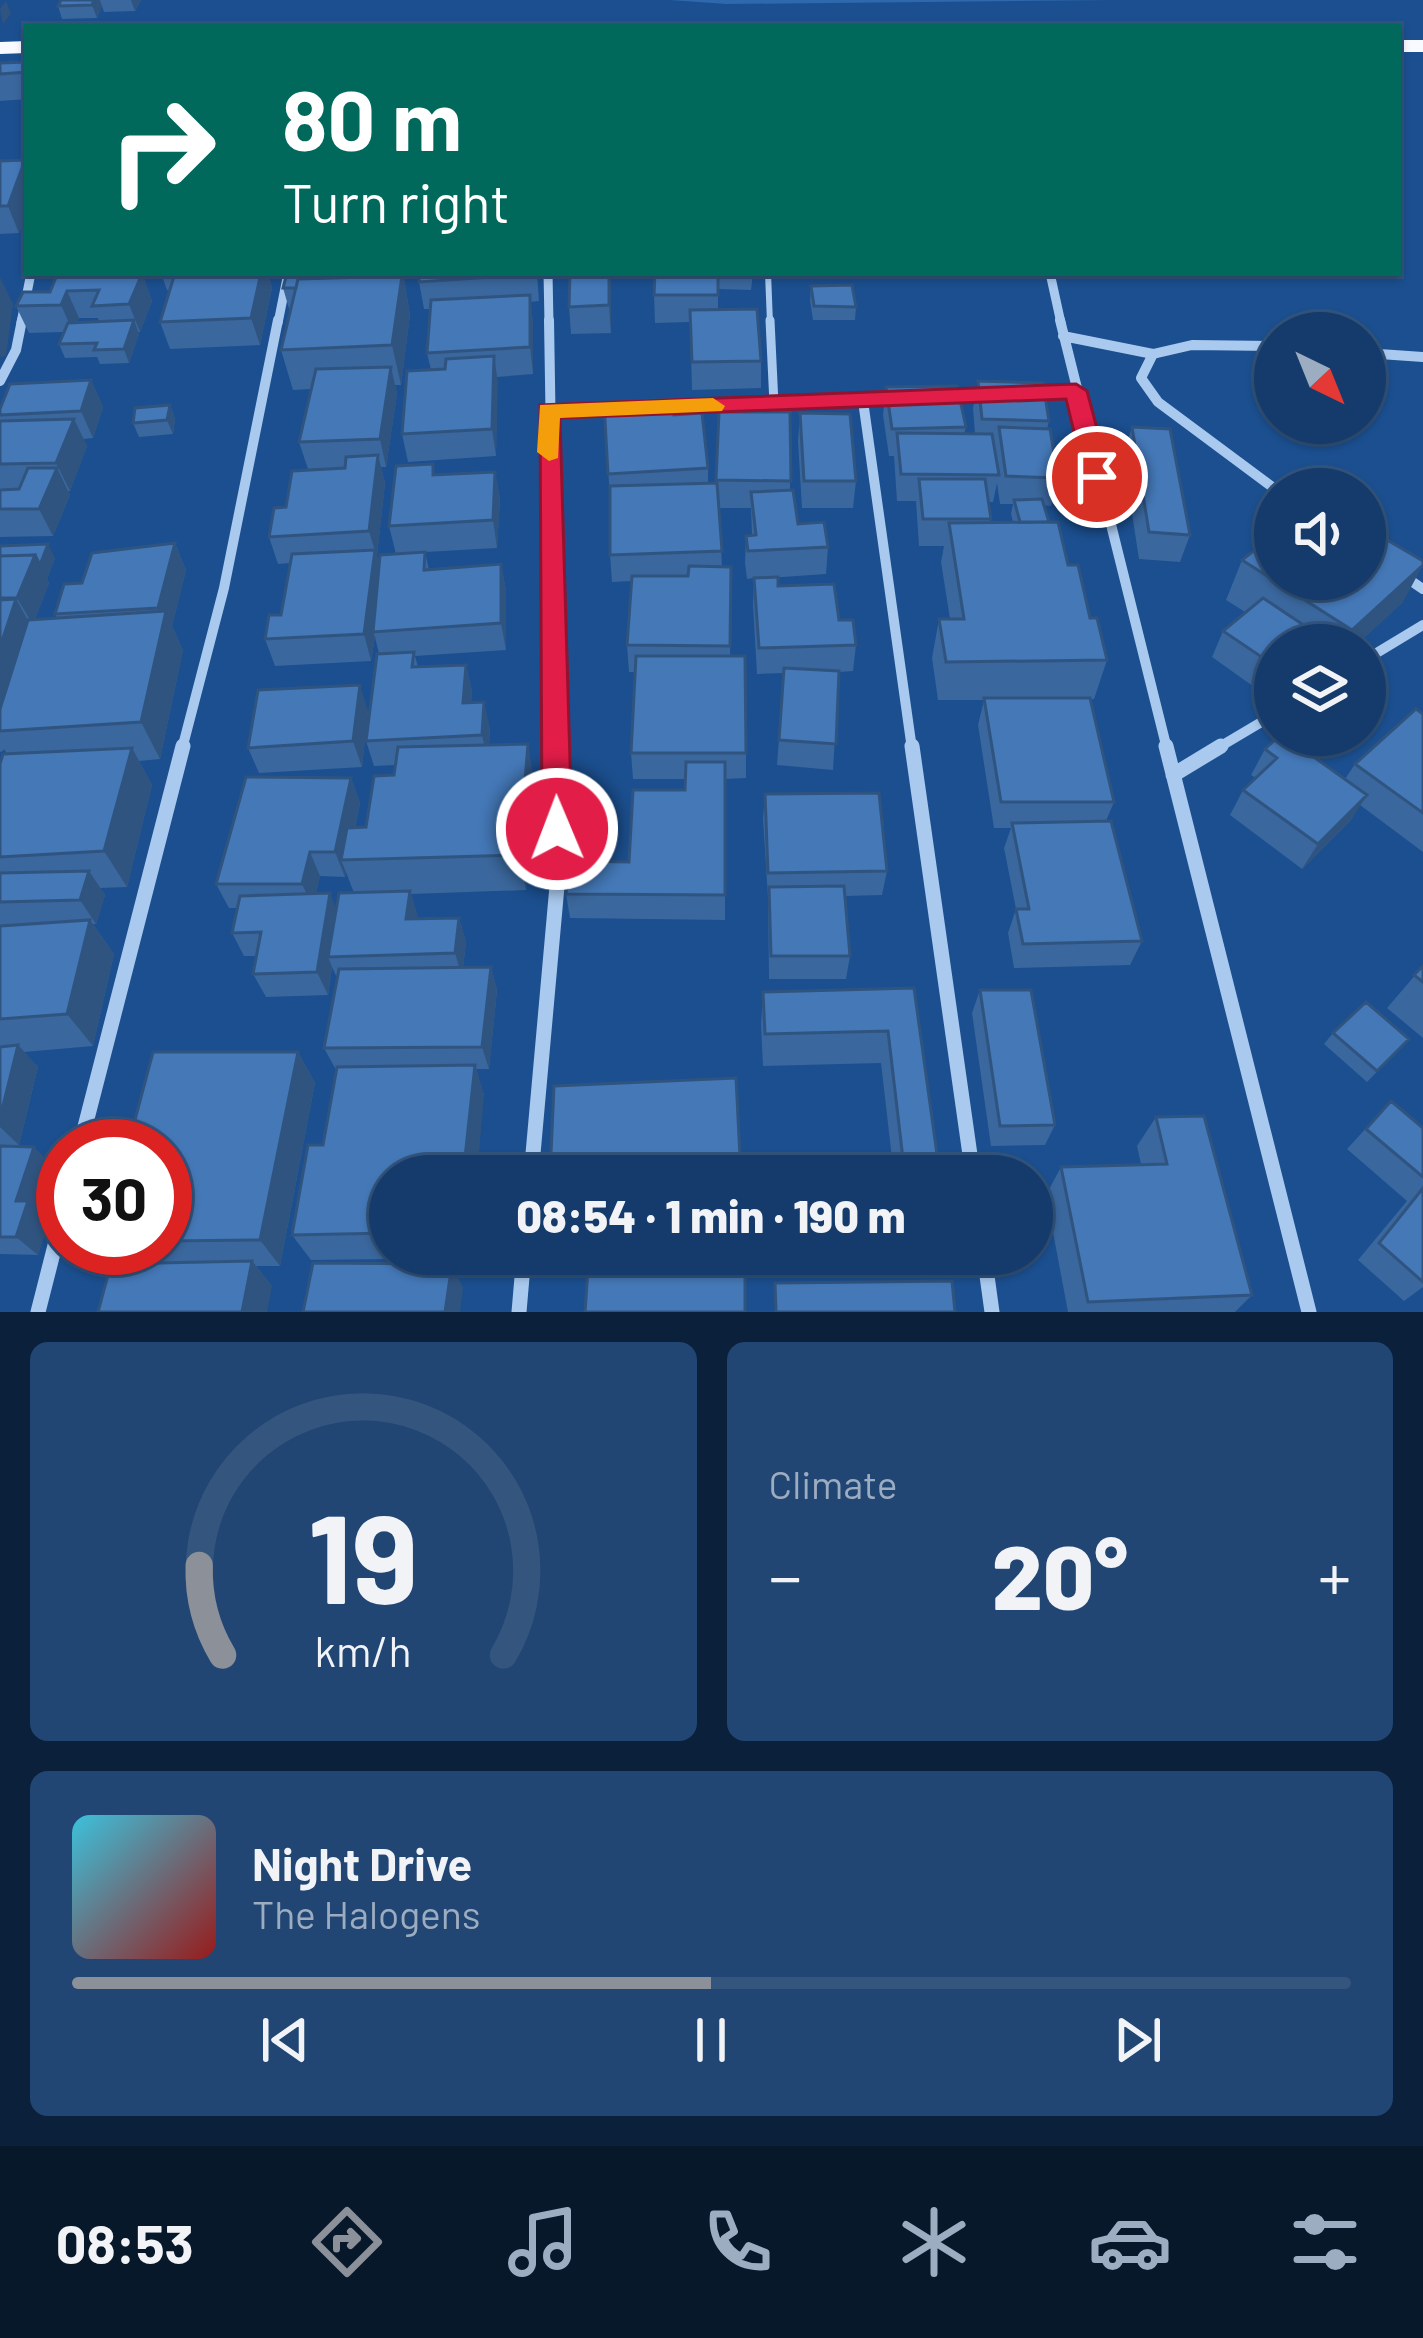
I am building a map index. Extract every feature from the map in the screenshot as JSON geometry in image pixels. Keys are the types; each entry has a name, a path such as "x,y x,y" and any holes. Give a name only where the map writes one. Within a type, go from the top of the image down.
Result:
{"street":[{"path":"0,381 16,350 30,276"},
{"path":"87,1119 224,588 287,276"},
{"path":"533,1155 558,875 548,276"},
{"path":"1051,276 1310,1312"},
{"path":"1063,336 1153,354 1192,345 1254,346"},
{"path":"1153,354 1141,378 1158,402 1254,473"},
{"path":"1386,354 1423,357"},
{"path":"934,398 1076,391"},
{"path":"548,411 910,399"},
{"path":"863,401 970,1155"},
{"path":"1386,564 1423,589"},
{"path":"1386,647 1423,625"},
{"path":"1173,776 1254,727"},
{"path":"38,1312 47,1275"},
{"path":"518,1312 522,1275"},
{"path":"987,1275 992,1312"}],"lane":[{"path":"768,276 775,404"}],"shaded area":[{"path":"669,0 1111,0 727,4"}],"building":[{"path":"61,0 94,0 92,5 58,6"},
{"path":"24,62 24,72 0,74 0,63"},
{"path":"24,160 8,206 0,206 0,161"},
{"path":"57,276 141,276 129,304 92,306 99,290 67,291 61,305 16,306 23,292 50,292"},
{"path":"174,276 260,276 251,318 160,322"},
{"path":"286,276 392,276 298,279 296,288 283,288"},
{"path":"402,276 392,345 281,350 298,279"},
{"path":"419,276 507,276 419,282"},
{"path":"570,276 609,276 609,305 569,307"},
{"path":"655,276 718,276 718,295 654,295"},
{"path":"852,285 856,307 814,306 811,286"},
{"path":"530,295 530,347 427,353 431,300"},
{"path":"757,309 761,361 692,362 690,310"},
{"path":"134,320 124,349 94,350 97,343 59,344 68,323"},
{"path":"494,356 492,429 402,434 407,371 445,369 446,359"},
{"path":"391,367 380,439 299,442 316,369"},
{"path":"91,380 81,411 0,415 10,384"},
{"path":"978,381 1043,383 1049,421 982,419"},
{"path":"957,386 966,427 892,429 886,387"},
{"path":"672,399 674,415 702,413 708,468 608,474 604,403"},
{"path":"170,405 167,420 133,423 135,408"},
{"path":"719,412 790,412 791,481 716,480"},
{"path":"800,413 850,414 856,481 804,481"},
{"path":"74,419 56,463 0,464 0,421"},
{"path":"999,427 1050,429 1058,478 1006,476"},
{"path":"1132,427 1170,429 1190,535 1149,532"},
{"path":"897,433 992,434 999,475 901,474"},
{"path":"378,455 369,531 269,537 274,508 286,507 292,471 345,468 346,457"},
{"path":"433,464 433,475 495,472 493,520 389,526 396,466"},
{"path":"28,468 57,468 39,509 0,509 0,490 19,489"},
{"path":"919,479 985,479 991,519 923,519"},
{"path":"717,483 722,551 610,555 610,486"},
{"path":"793,490 798,524 824,522 828,547 748,551 746,536 756,535 751,492"},
{"path":"1042,499 1049,522 1020,522 1014,500"},
{"path":"1058,522 1068,565 1078,565 1090,618 1097,618 1107,660 946,662 939,619 964,619 949,523"},
{"path":"1386,539 1423,565 1386,599"},
{"path":"175,543 158,608 55,614 64,584 82,583 92,553"},
{"path":"48,544 40,565 35,555 0,556 0,546"},
{"path":"375,550 364,634 265,639 269,615 281,615 292,554"},
{"path":"1254,551 1254,568 1242,560"},
{"path":"425,552 424,570 501,564 501,623 373,632 380,555"},
{"path":"35,555 17,598 0,598 0,556"},
{"path":"689,566 731,567 730,646 627,645 632,576 688,576"},
{"path":"778,577 778,586 834,584 839,620 853,620 856,645 759,648 754,578"},
{"path":"16,599 0,647 0,600"},
{"path":"1261,600 1302,624 1254,624 1254,652 1223,631"},
{"path":"1305,600 1385,600 1359,624 1343,624"},
{"path":"166,611 141,722 0,731 0,709 28,620"},
{"path":"414,652 412,667 466,665 463,703 484,702 482,735 366,741 377,654"},
{"path":"636,656 745,656 746,753 631,753"},
{"path":"784,668 839,671 836,744 779,740"},
{"path":"360,685 353,741 248,748 258,690"},
{"path":"984,698 1090,698 1114,802 1001,802"},
{"path":"1416,709 1423,714 1423,813 1355,764 1364,756 1386,756 1386,736"},
{"path":"528,744 519,855 341,860 347,828 366,827 374,776 394,775 398,747"},
{"path":"132,748 104,851 0,857 3,754"},
{"path":"1312,756 1367,795 1318,844 1243,790 1277,758"},
{"path":"686,762 725,762 725,895 566,894 570,861 629,862 633,790 685,790"},
{"path":"246,777 351,778 335,852 310,852 302,884 216,884"},
{"path":"879,793 887,871 768,873 765,794"},
{"path":"1111,821 1142,941 1023,944 1016,909 1029,909 1012,823"},
{"path":"89,871 80,900 0,902 0,873"},
{"path":"844,886 850,956 771,956 769,887"},
{"path":"410,891 406,919 459,918 455,953 328,957 339,893"},
{"path":"330,893 317,972 253,974 261,932 232,933 240,896"},
{"path":"90,920 67,1014 0,1019 0,926"},
{"path":"491,967 482,1047 324,1048 339,969"},
{"path":"914,988 937,1155 903,1155 888,1031 765,1034 763,992"},
{"path":"980,990 1031,990 1055,1125 1000,1126"},
{"path":"1366,1002 1409,1039 1377,1071 1333,1033"},
{"path":"18,1045 0,1118 0,1047"},
{"path":"153,1052 298,1052 260,1240 192,1241 192,1119 135,1119"},
{"path":"475,1065 465,1155 369,1155 369,1233 292,1235 308,1145 323,1145 337,1067"},
{"path":"736,1078 740,1155 551,1155 554,1086"},
{"path":"1391,1101 1423,1128 1423,1177 1366,1129"},
{"path":"1204,1116 1252,1295 1088,1302 1061,1167 1167,1164 1156,1117"},
{"path":"0,1146 34,1147 16,1201 28,1201 16,1237 0,1237"},
{"path":"1423,1188 1423,1282 1379,1243"},
{"path":"252,1261 242,1312 98,1312 108,1275 192,1275 192,1262"},
{"path":"313,1263 369,1263 369,1275 450,1275 445,1312 303,1312"},
{"path":"588,1275 745,1275 745,1312 585,1312"},
{"path":"952,1281 955,1312 776,1312 775,1283"}],"slow traffic":[{"path":"549,452 548,411 713,406"}],"route":[{"path":"557,829 548,411 1076,391 1097,477"}]}
